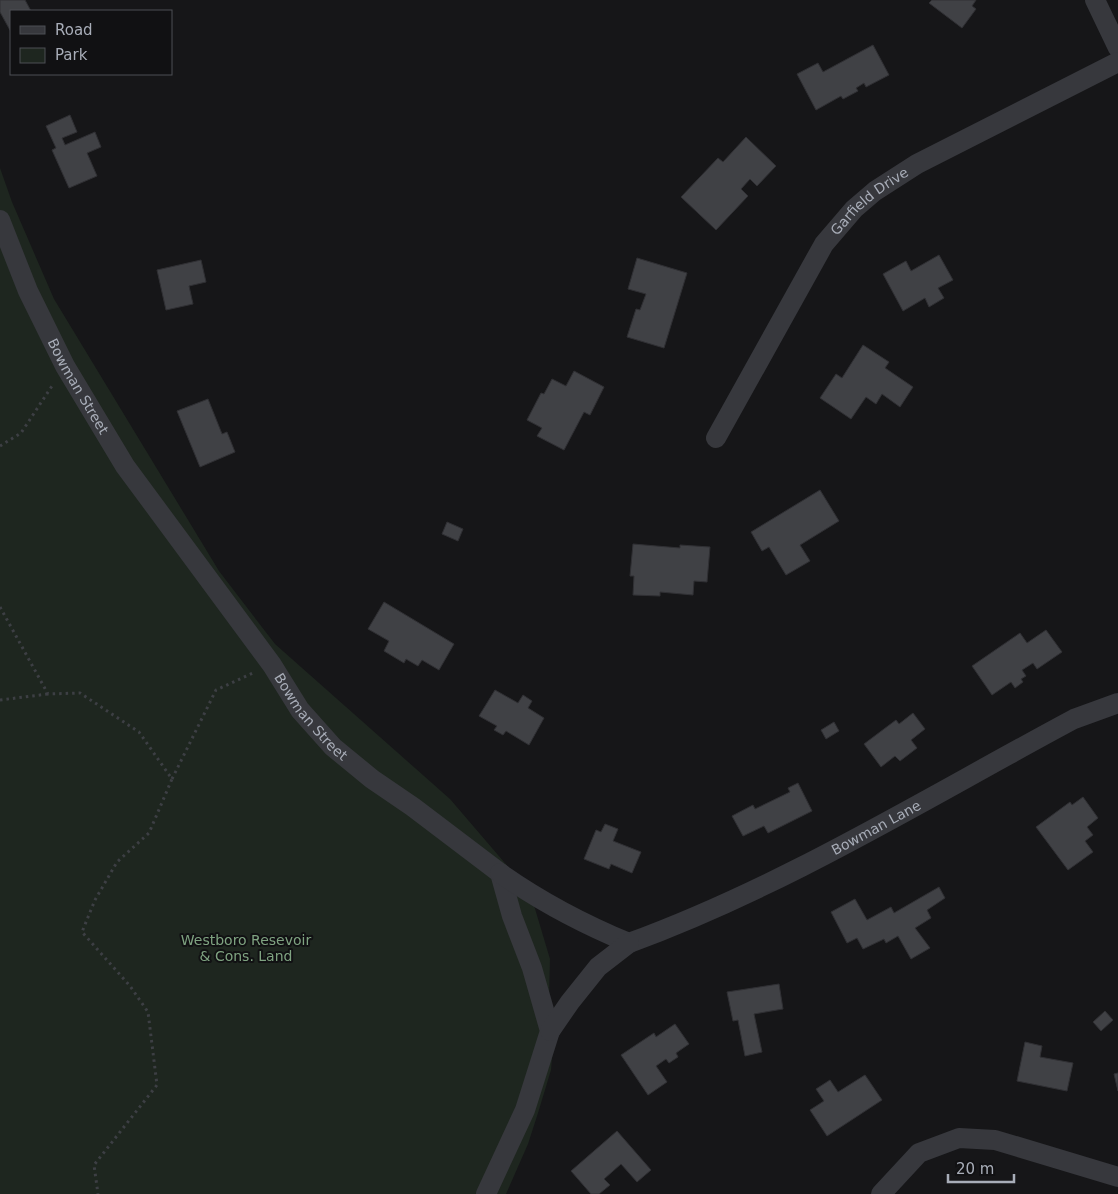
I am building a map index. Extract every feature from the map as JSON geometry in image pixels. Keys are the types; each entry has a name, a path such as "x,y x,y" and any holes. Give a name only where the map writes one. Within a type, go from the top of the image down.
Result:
{"street":[{"path":"1095,0 1118,48"},
{"name":"Garfield Drive","path":"716,438 824,244 854,209 875,191 917,164 1118,62"},
{"name":"Bowman Street","path":"0,220 28,291 65,366 125,466 272,665 300,710 333,747 372,779 413,807 500,874"},
{"name":"Bowman Lane","path":"550,1031 598,967 628,943 674,926 766,886 1074,719 1118,703"},
{"path":"500,874 533,897 592,928 628,943"},
{"path":"486,1194 525,1110 550,1031 532,968 512,916 500,874"},
{"path":"881,1194 919,1153 959,1138 995,1140 1118,1177"}],"path":[{"path":"0,446 21,433 65,366"},
{"path":"0,607 48,694"},
{"path":"98,1194 94,1165 157,1085 148,1012 130,986 82,932 95,900 118,862 149,833 172,779 216,690 272,665"},
{"path":"0,700 48,694 80,693 139,732 172,779"}],"green space":[{"name":"Westboro Resevoir & Cons. Land","path":"0,168 12,202 54,299 219,571 275,644 450,799 510,869 533,902 550,959 549,999 555,1024 551,1070 528,1144 506,1194 0,1194"}],"building":[{"path":"0,0 25,0 30,10 10,10 10,30 0,12"},
{"path":"932,0 976,0 972,6 976,9 962,28 929,3"},
{"path":"873,45 889,75 866,87 864,83 856,88 858,91 843,99 841,96 816,110 797,74 818,63 823,72"},
{"path":"70,115 77,132 62,138 65,145 95,132 101,147 87,153 97,176 69,188 52,150 56,148 46,126"},
{"path":"746,137 776,166 757,186 750,179 741,189 748,196 716,230 681,197 718,158 723,162"},
{"path":"939,255 953,280 938,288 944,298 929,307 925,298 903,311 883,274 906,261 911,271"},
{"path":"637,258 687,273 664,348 627,337 636,309 640,310 646,294 628,289"},
{"path":"201,260 206,282 189,286 193,304 166,310 157,270"},
{"path":"863,345 889,362 885,368 913,387 900,407 882,394 876,404 866,397 851,419 820,398 836,374 842,378"},
{"path":"574,371 604,387 590,415 584,412 564,450 537,436 542,428 527,420 541,393 544,394 552,379 566,386"},
{"path":"208,399 222,434 227,432 235,452 200,467 177,411"},
{"path":"820,490 839,521 800,545 810,561 786,575 769,547 762,551 751,532"},
{"path":"447,522 463,529 458,541 442,534"},
{"path":"633,544 680,548 680,545 710,547 707,582 694,581 693,595 660,592 660,596 633,595 634,576 630,576"},
{"path":"384,602 454,644 439,670 422,660 418,666 406,659 404,663 384,651 389,641 368,629"},
{"path":"1046,630 1062,652 1037,669 1033,663 1022,670 1026,676 1021,679 1023,682 1015,688 1011,682 992,695 972,666 1020,633 1027,643"},
{"path":"495,690 518,703 523,695 532,701 528,708 544,718 529,745 506,731 503,735 494,730 497,726 479,716"},
{"path":"913,713 925,729 911,740 917,748 900,761 895,756 881,767 864,744 896,720 899,724"},
{"path":"834,722 839,731 826,739 821,730"},
{"path":"798,783 812,811 768,833 764,826 743,836 732,816 753,805 755,809 790,792 788,788"},
{"path":"1083,797 1098,818 1087,827 1093,835 1085,841 1093,852 1068,870 1036,827 1070,802 1072,805"},
{"path":"605,824 618,829 613,841 641,852 632,873 611,864 609,869 584,859 596,830 601,832"},
{"path":"939,887 945,898 927,910 931,918 915,928 930,948 911,959 898,936 886,943 884,939 863,949 857,938 847,943 831,912 855,899 867,920 891,907 894,913"},
{"path":"779,984 783,1009 754,1014 762,1052 745,1056 738,1020 733,1021 727,992"},
{"path":"1105,1011 1113,1020 1101,1031 1093,1022"},
{"path":"675,1024 689,1044 676,1053 678,1057 669,1063 666,1059 656,1066 667,1082 648,1095 621,1055 654,1033 656,1037"},
{"path":"1025,1042 1042,1046 1040,1057 1073,1063 1067,1091 1017,1081"},
{"path":"1118,1073 1118,1091 1114,1074"},
{"path":"865,1075 882,1100 827,1136 810,1110 824,1101 816,1089 830,1080 838,1092"},
{"path":"617,1131 651,1170 637,1182 621,1164 604,1179 610,1185 599,1194 591,1194 571,1171"}]}
